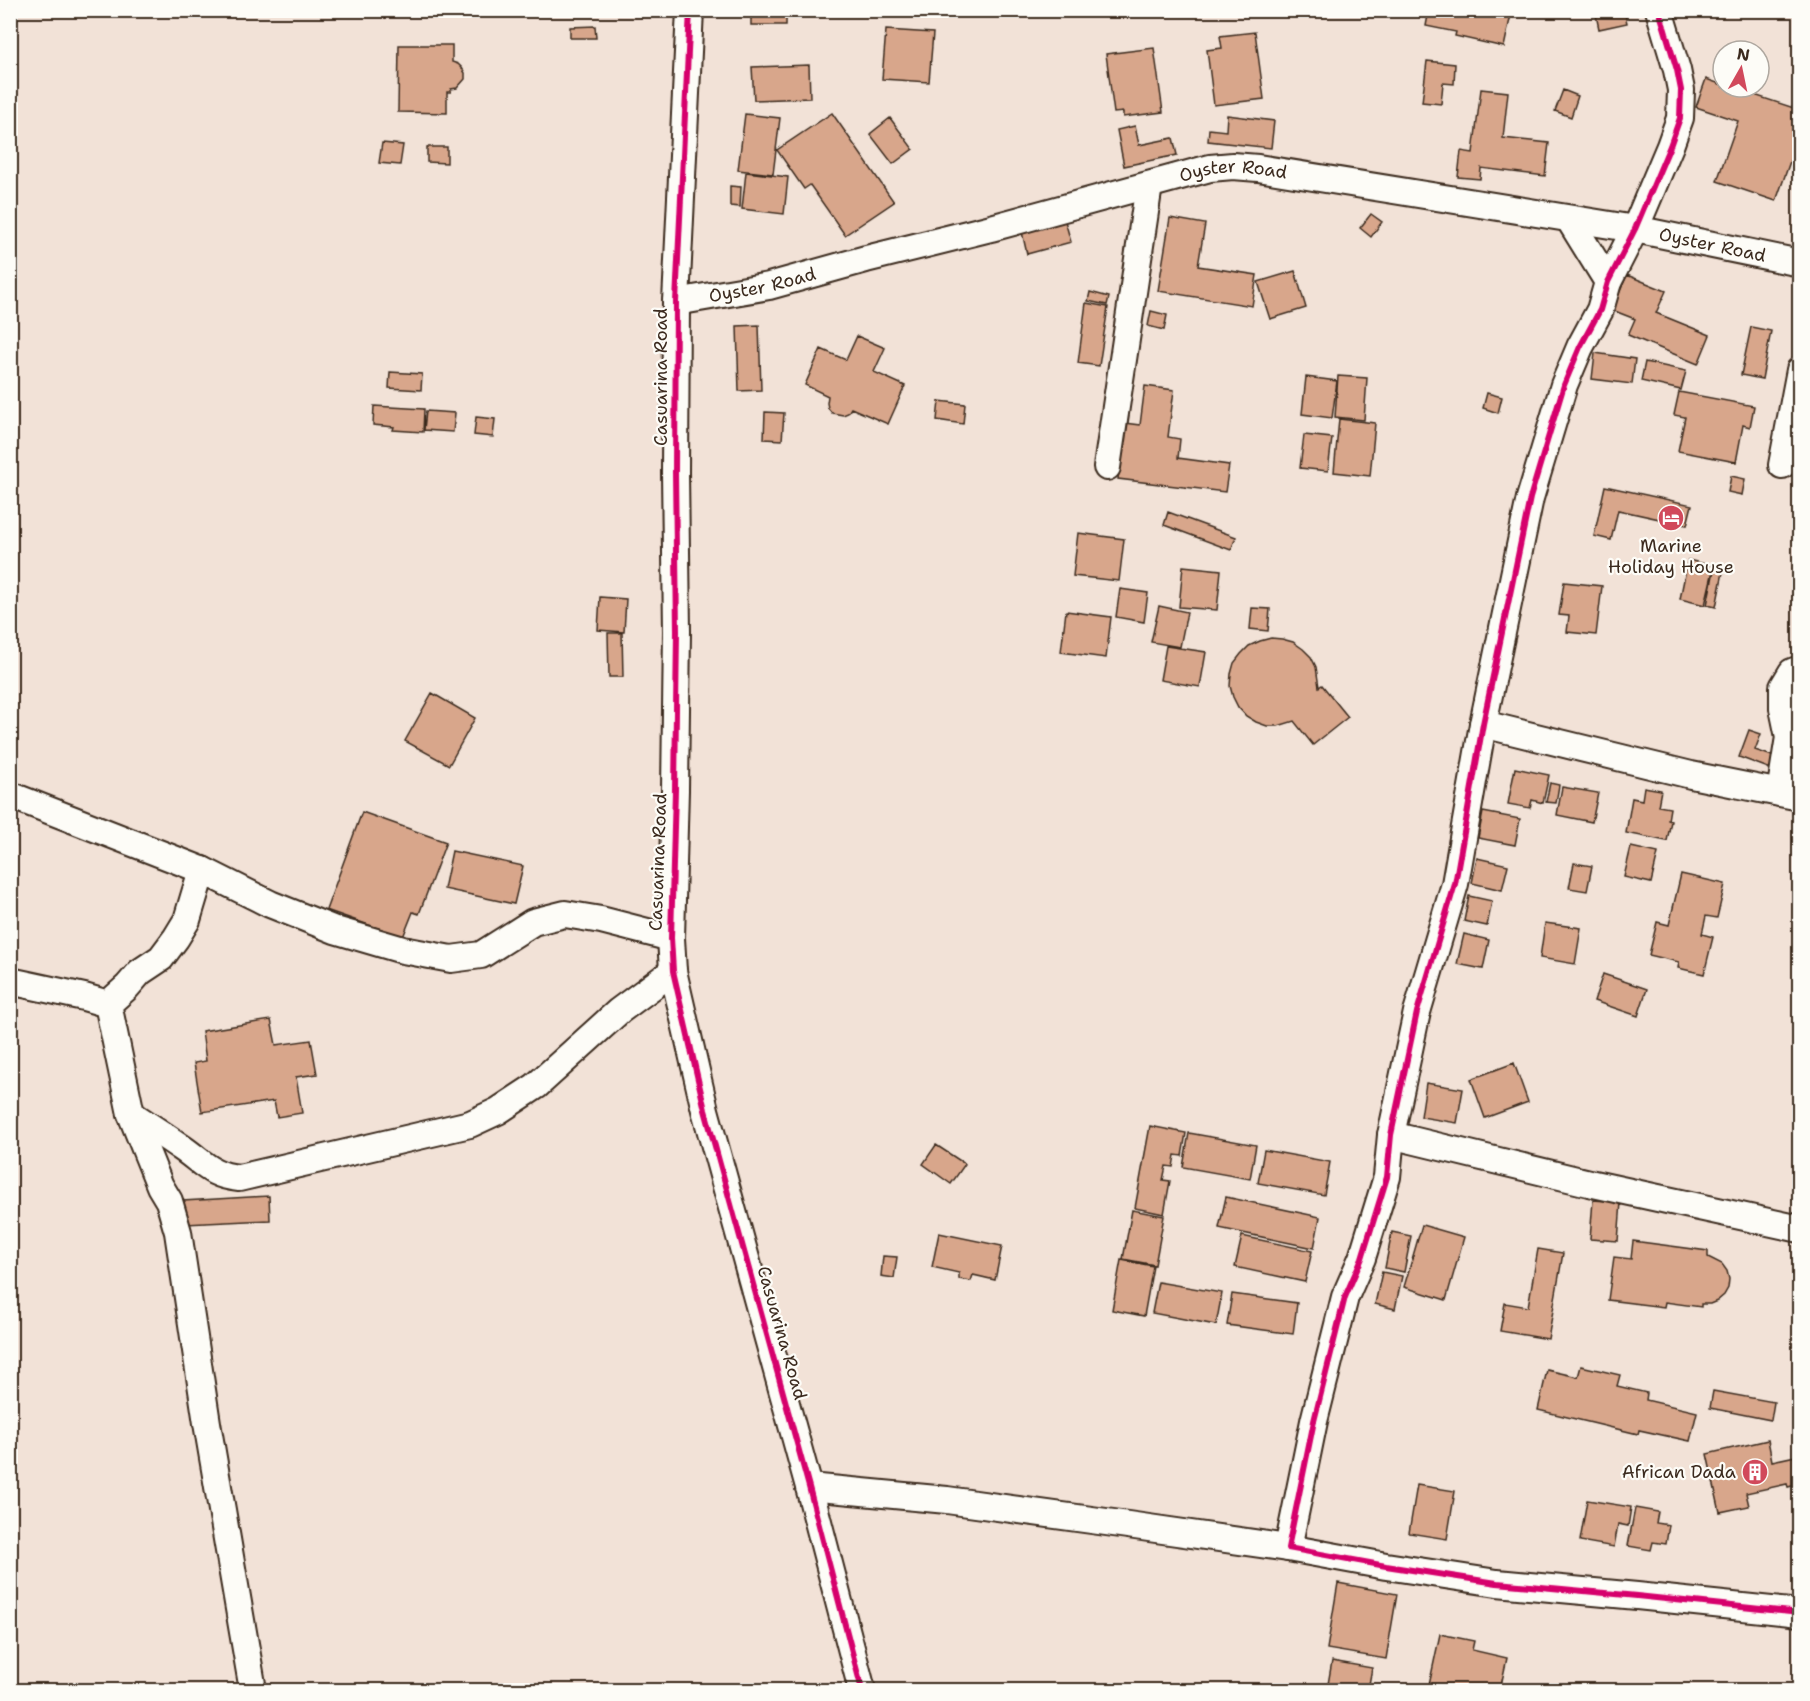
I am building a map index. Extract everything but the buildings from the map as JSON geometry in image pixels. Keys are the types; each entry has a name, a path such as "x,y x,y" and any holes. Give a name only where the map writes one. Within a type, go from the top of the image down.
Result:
{"street":[{"name":"Casuarina Road","path":"690,10 676,302 675,790 671,938 673,970 705,1110 809,1487 862,1690"},
{"path":"1288,1548 1314,1421 1345,1298 1362,1258 1387,1177 1391,1135 1417,1011 1455,884 1483,724 1530,498 1564,385 1580,347 1600,310 1608,282 1635,229 1680,118 1681,90 1659,10"},
{"name":"Oyster Road","path":"676,302 769,286 1210,168 1233,166 1258,168 1635,229 1800,263"},
{"path":"1107,467 1149,185"},
{"path":"1569,219 1608,282"},
{"path":"1782,465 1800,370"},
{"path":"1483,724 1691,775 1790,795 1789,737 1783,708 1783,687 1792,672 1800,669"},
{"path":"10,795 202,870 270,903 334,930 403,950 451,958 481,955 533,922 565,914 601,920 671,938"},
{"path":"108,1004 140,972 160,958 176,938 188,920 202,870"},
{"path":"131,1114 211,1171 239,1178 470,1124 498,1111 536,1086 620,1011 673,970"},
{"path":"10,981 108,1004"},
{"path":"108,1004 131,1114 160,1186 169,1201 178,1232 207,1423 253,1690"},
{"path":"1391,1135 1589,1183 1800,1229"},
{"path":"809,1487 947,1500 1128,1525 1288,1548 1497,1583 1800,1613"}],"cycle path":[{"path":"690,10 676,302 677,631 671,938 673,971 705,1110 809,1487 862,1690"},
{"path":"1659,10 1681,90 1680,118 1635,229 1608,282 1600,310 1580,347 1564,385 1530,498 1483,724 1455,884 1417,1012 1391,1135 1387,1177 1362,1258 1345,1297 1314,1421 1288,1548 1497,1583 1800,1613"}],"place":[{"name":"Marine Holiday House","path":"1671,518"},
{"name":"African Dada","path":"1755,1472"}]}
